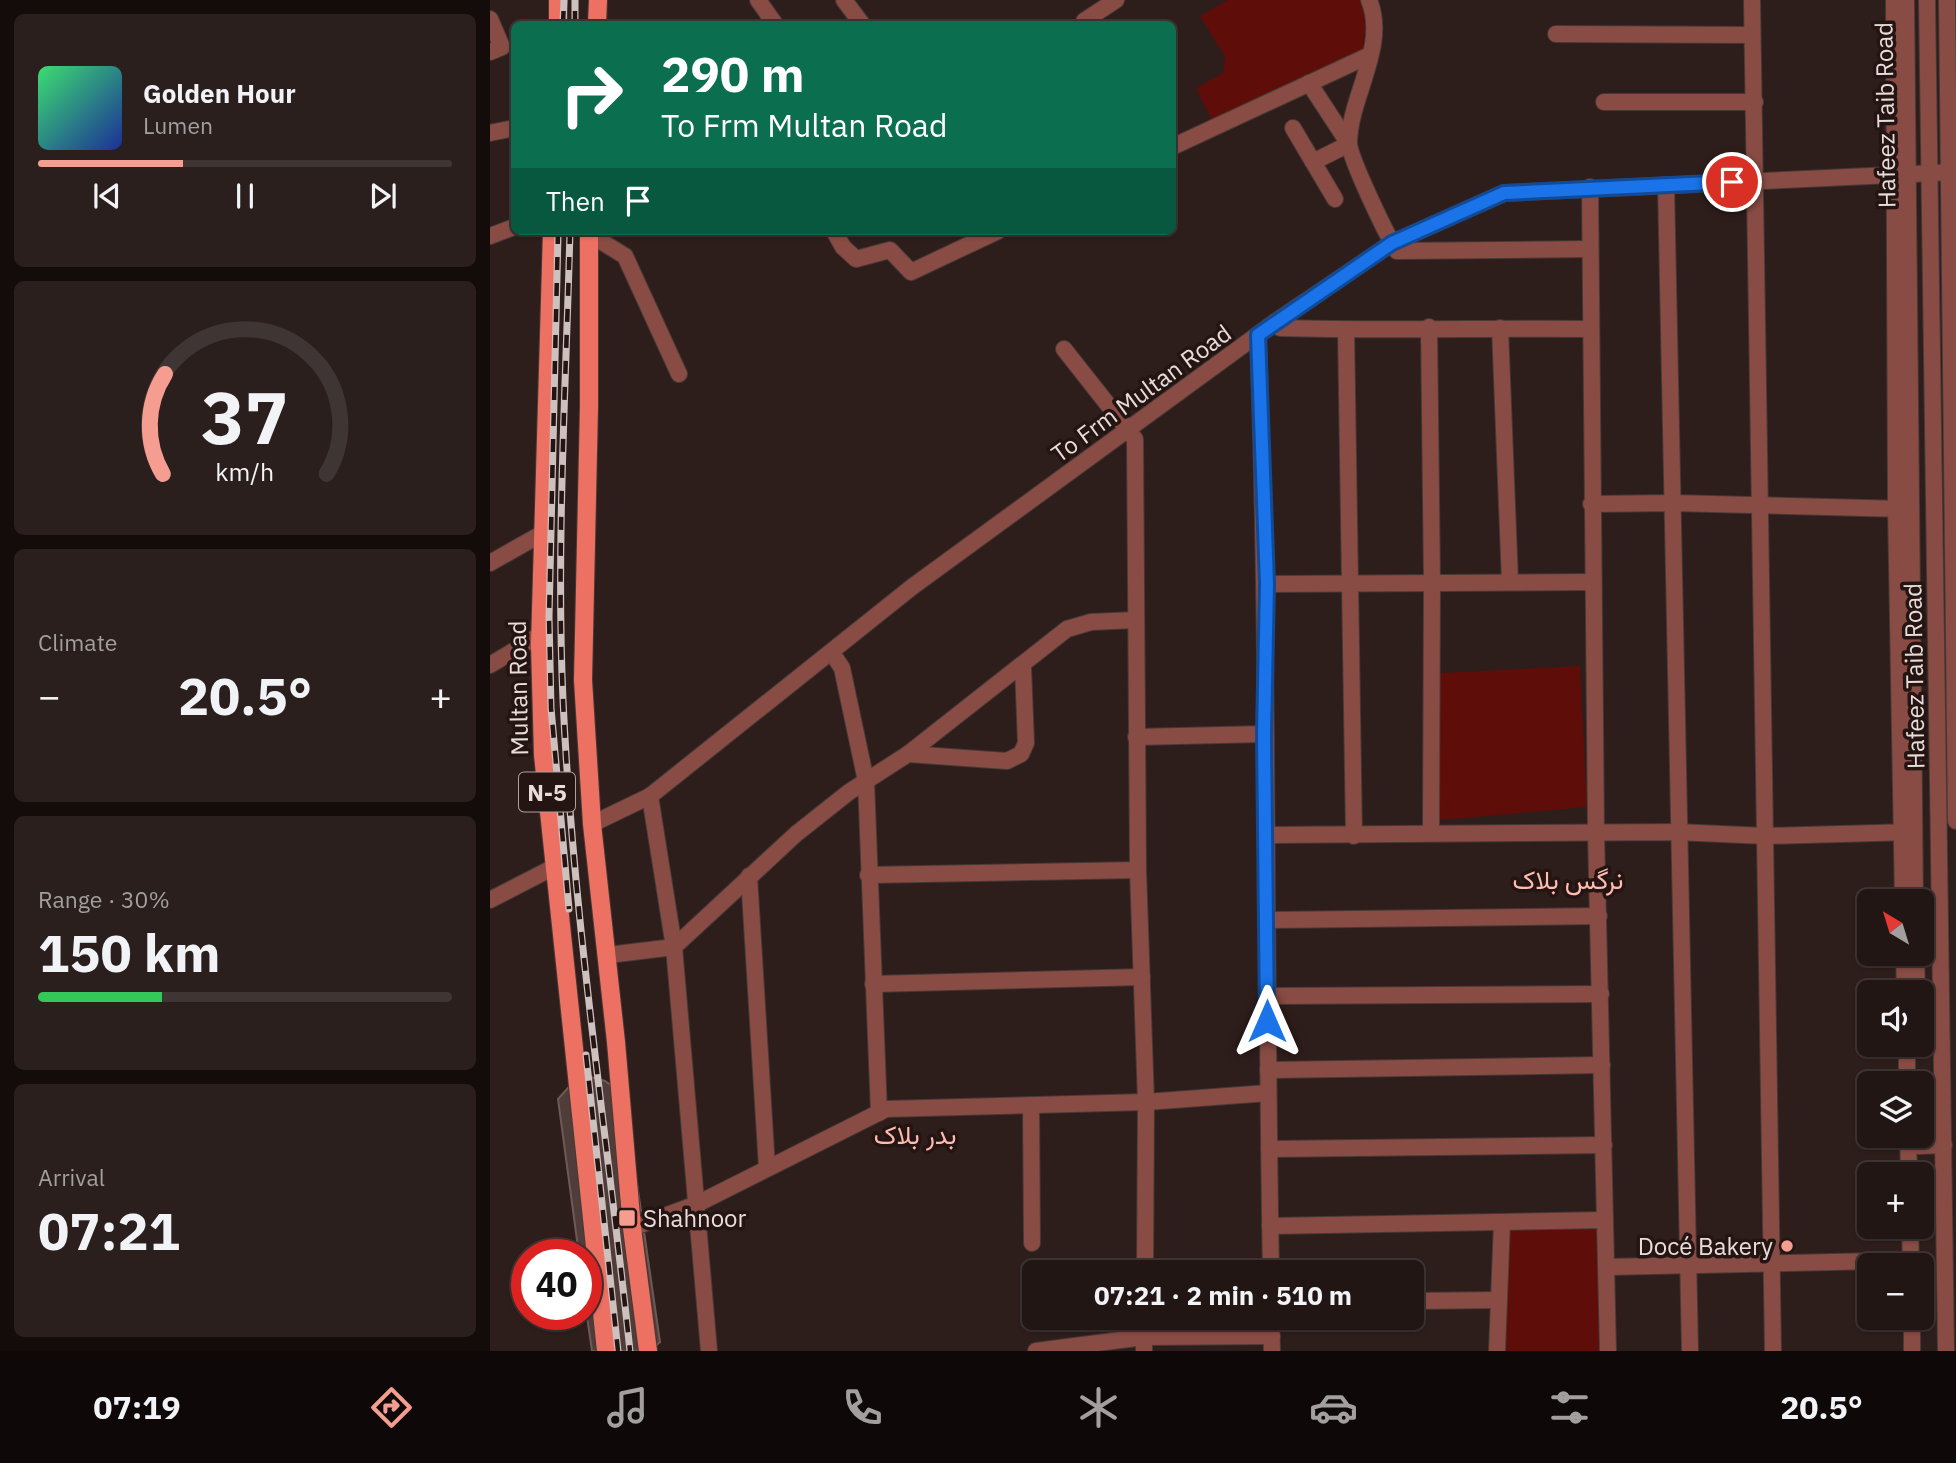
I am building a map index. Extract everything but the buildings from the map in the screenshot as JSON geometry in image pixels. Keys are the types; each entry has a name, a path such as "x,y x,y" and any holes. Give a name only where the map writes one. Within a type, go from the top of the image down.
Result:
{"main road":[{"path":"558,0 558,21"},
{"path":"597,21 598,0"},
{"name":"Multan Road","path":"552,235 540,635 543,755 606,1351"},
{"name":"N-5","path":"589,235 589,406 583,680 592,824 608,955 632,1228 648,1351"}],"street":[{"path":"758,0 773,21"},
{"path":"844,0 860,21"},
{"path":"1084,21 1116,0"},
{"path":"1349,144 1370,55 1374,12 1369,0"},
{"path":"1752,0 1773,1351"},
{"path":"1894,0 1901,174 1896,508 1908,832 1904,889"},
{"name":"Hafeez Taib Road","path":"1906,0 1901,174 1914,509 1908,832 1914,889"},
{"name":"Hafeez Taib Road","path":"1927,0 1946,1351"},
{"path":"1947,0 1953,172 1956,821"},
{"path":"490,19 502,47 490,52"},
{"path":"1556,34 1752,34"},
{"path":"1176,145 1370,55"},
{"path":"1309,83 1349,144 1396,251 1589,249"},
{"path":"1604,102 1755,102"},
{"path":"1293,128 1335,199"},
{"path":"490,133 511,129"},
{"path":"1313,162 1349,144"},
{"name":"To Frm Multan Road","path":"592,824 650,796 912,587 1275,322 1392,243 1504,193 1953,172"},
{"path":"1666,186 1677,832 1690,1351"},
{"path":"1590,187 1589,329 1596,833 1608,1351"},
{"path":"490,236 511,228"},
{"path":"592,235 625,256 679,374"},
{"path":"836,235 843,247 856,259 890,250 911,272 990,235"},
{"path":"1275,322 1280,328 1346,330 1429,327 1589,329"},
{"path":"1429,327 1431,834"},
{"path":"1500,328 1510,582"},
{"path":"1346,330 1354,836"},
{"path":"1258,335 1267,584 1264,734 1271,1260"},
{"path":"1064,349 1135,439 1138,870 1146,1102 1145,1260"},
{"path":"1591,504 1673,503 1914,509"},
{"path":"490,563 543,533"},
{"path":"1267,584 1593,582"},
{"path":"608,955 674,947 796,834 866,781 908,754 1077,624 1135,620"},
{"path":"490,665 540,635"},
{"path":"832,653 842,668 866,781 879,1113"},
{"path":"908,754 1007,761 1015,758 1026,743 1023,667"},
{"path":"1136,737 1264,734"},
{"path":"1938,742 1955,742"},
{"path":"650,796 674,947 709,1351"},
{"path":"1267,835 1677,832 1766,836 1908,832"},
{"path":"490,900 554,867"},
{"path":"868,875 1138,870"},
{"path":"749,876 767,1168"},
{"path":"1267,920 1599,916"},
{"path":"873,984 1142,977"},
{"path":"1267,996 1601,994"},
{"path":"1268,1070 1602,1065"},
{"path":"632,1228 697,1204 886,1109 1146,1102 1268,1093"},
{"path":"1031,1105 1032,1243"},
{"path":"1934,1143 1944,1145"},
{"path":"1269,1149 1604,1145"},
{"path":"1270,1226 1605,1220"},
{"path":"1497,1351 1502,1222"},
{"path":"1606,1267 1857,1263"},
{"path":"1424,1301 1499,1300"},
{"path":"1912,1330 1912,1351"},
{"path":"1921,1330 1921,1351"},
{"path":"1036,1351 1144,1344 1272,1343"}],"shaded area":[{"path":"1228,0 1362,0 1367,13 1363,50 1212,121 1196,88 1223,73 1225,57 1200,16"},
{"path":"1580,666 1587,807 1440,820 1440,673"},
{"path":"1509,1228 1599,1229 1602,1351 1502,1351"}],"railway":[{"path":"563,21 564,0"},
{"path":"575,0 575,21"},
{"path":"558,235 549,617 551,708 569,909"},
{"path":"570,235 561,524 563,700 574,863 630,1351"},
{"path":"586,1055 618,1351"}],"place":[{"name":"Shahnoor","path":"627,1218"},
{"name":"Docé Bakery","path":"1787,1246"}],"district":[{"name":"نرگس بلاک","path":"1568,879"},
{"name":"بدر بلاک","path":"915,1134"}],"route":[{"path":"1267,1021 1264,734 1267,584 1258,335 1392,243 1504,193 1732,182"}]}
